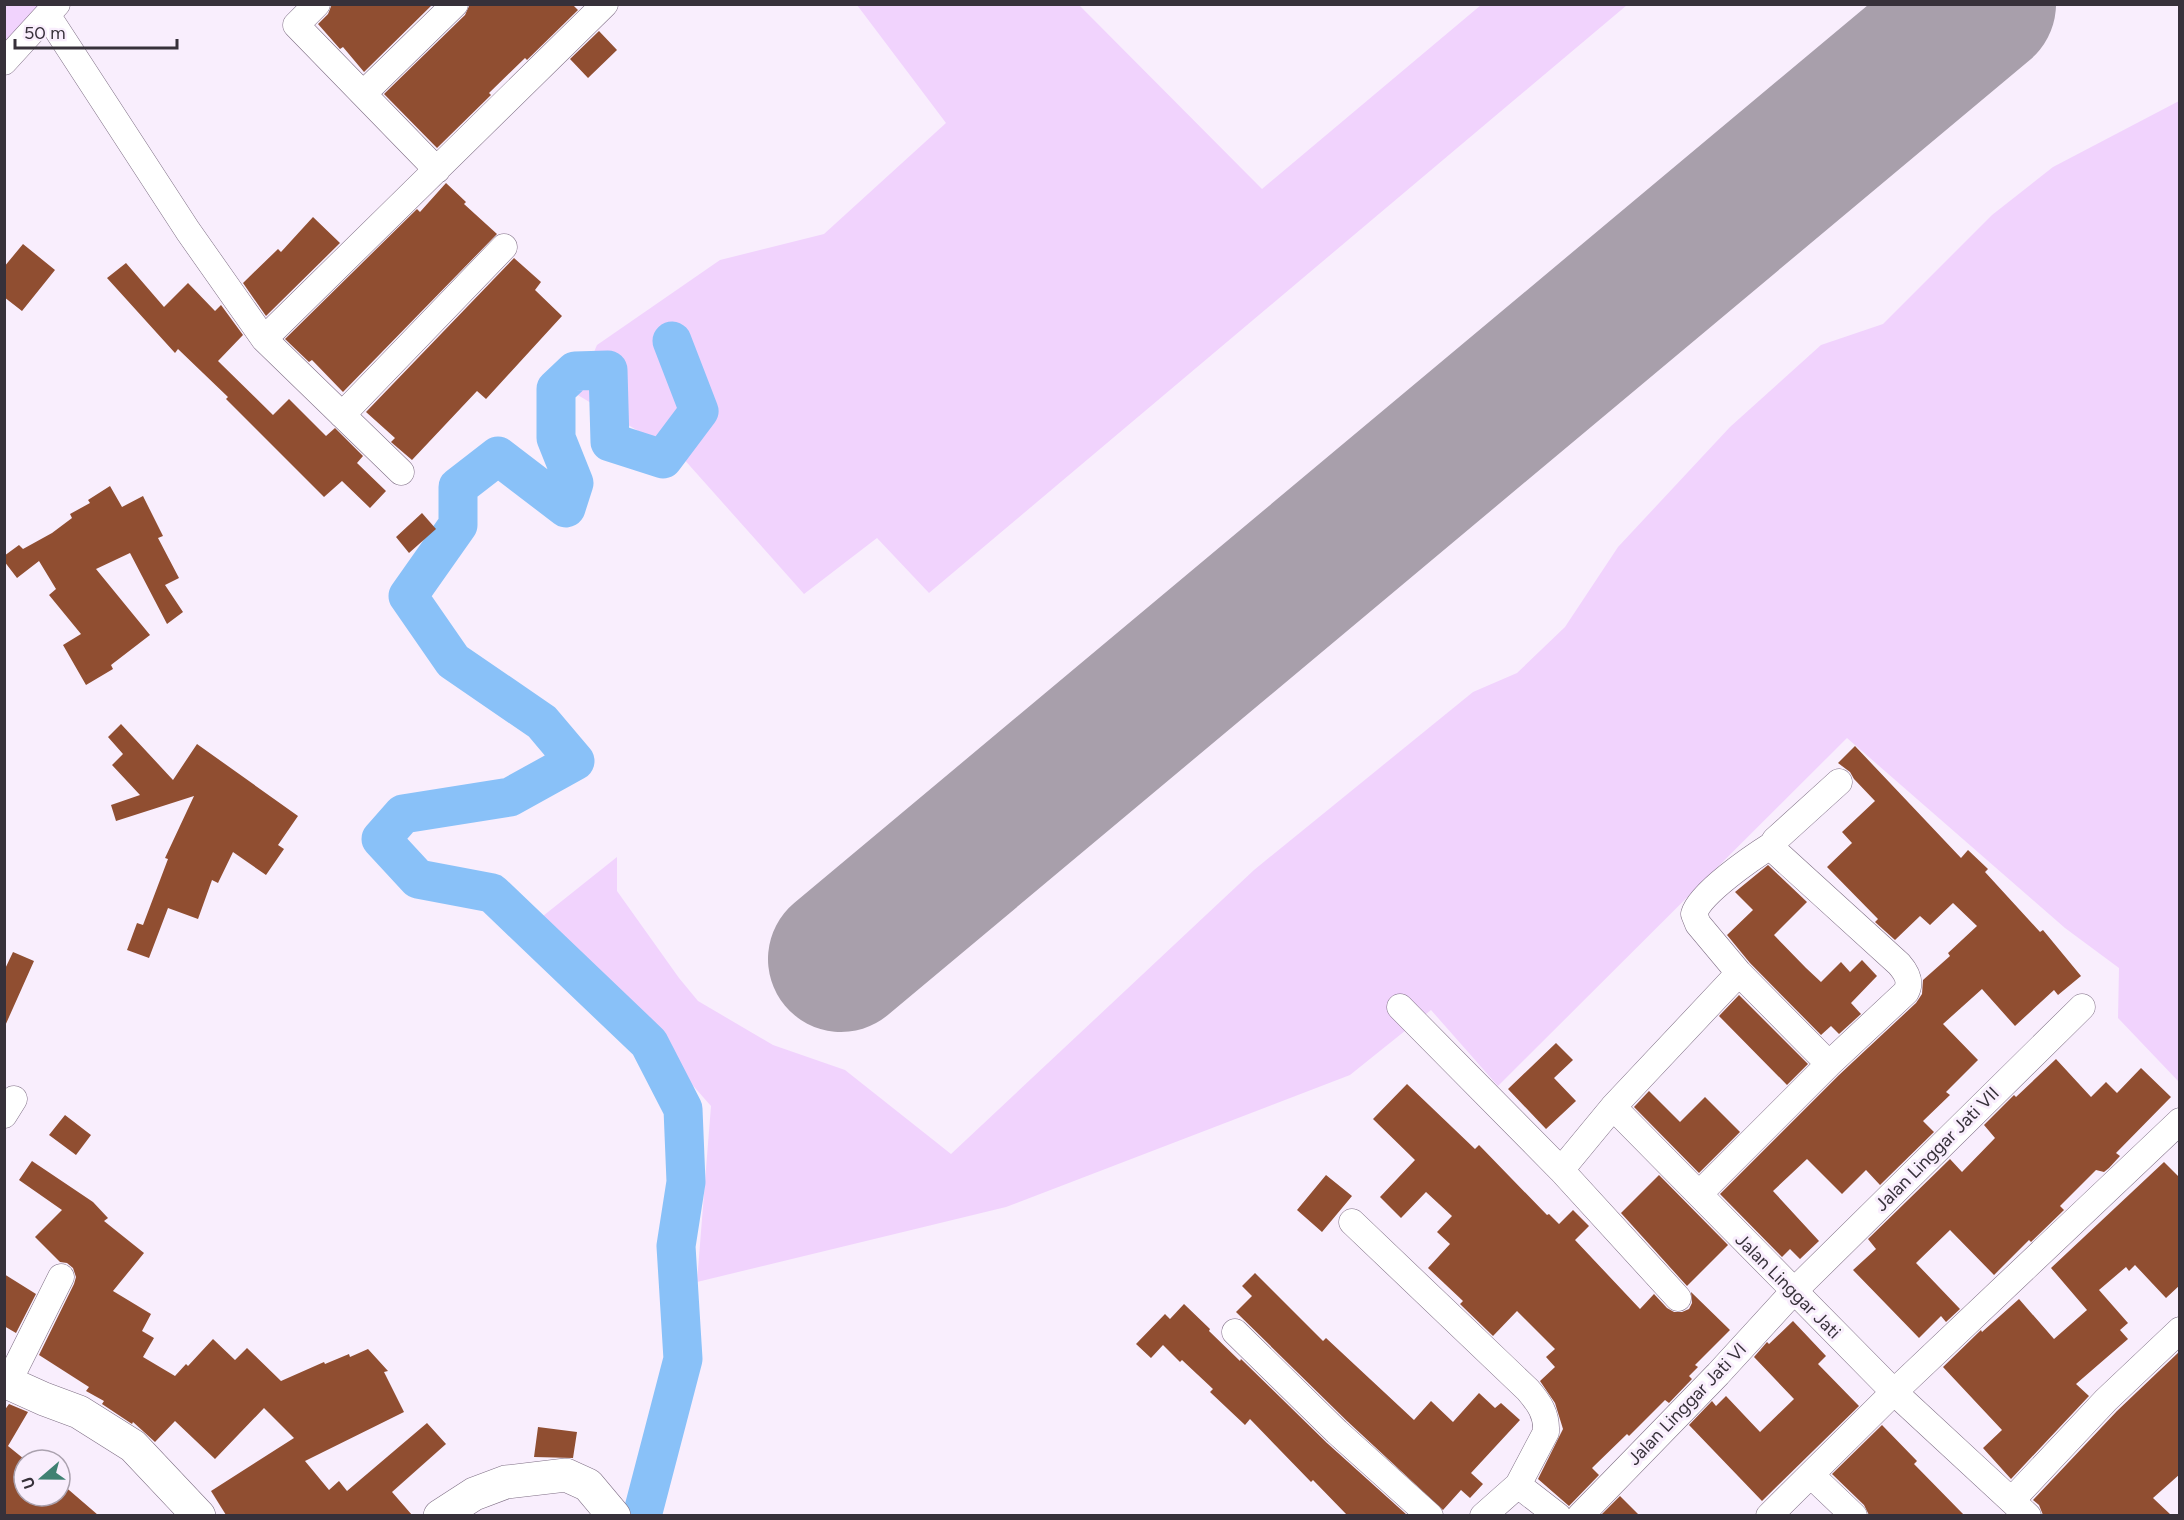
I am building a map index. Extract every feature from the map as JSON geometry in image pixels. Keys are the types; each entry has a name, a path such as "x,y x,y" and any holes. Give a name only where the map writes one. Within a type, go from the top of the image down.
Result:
{"street":[{"path":"317,4 296,25 437,170"},
{"path":"363,94 455,4"},
{"path":"264,339 605,4"},
{"path":"4,62 52,10 188,231 264,339 401,472"},
{"path":"342,415 504,247"},
{"path":"1829,1064 1739,973 1698,924 1694,910 1705,897 1748,860 1772,844 1839,782"},
{"path":"1699,1194 1829,1064 1906,992 1909,980 1899,964 1776,852 1772,844"},
{"path":"1561,1170 1613,1107 1739,973"},
{"path":"1400,1007 1561,1170 1678,1298"},
{"name":"Jalan Linggar Jati VII","path":"1793,1292 2082,1007"},
{"name":"Jalan Linggar Jati","path":"1613,1107 1894,1392 2020,1508"},
{"path":"1769,1515 1894,1392 2180,1121"},
{"path":"1352,1222 1538,1402 1546,1422 1546,1432 1518,1485 1483,1515"},
{"path":"61,1277 6,1382 79,1412 133,1446 199,1515"},
{"name":"Jalan Linggar Jati VI","path":"1580,1515 1718,1374 1793,1292"},
{"path":"2020,1508 2106,1400 2180,1330"},
{"path":"1235,1332 1337,1432 1430,1515"},
{"path":"440,1515 474,1494 506,1482 566,1474 588,1485 614,1515"},
{"path":"1811,1475 1854,1515"},
{"path":"1518,1485 1557,1515"}],"shaded area":[{"path":"5,5 48,5 5,56"},
{"path":"857,5 1079,5 1262,189 1481,5 1627,5 929,593 877,538 804,594 682,457 576,394 597,345 720,260 824,234 946,123"},
{"path":"2179,101 2179,1082 2118,1018 2119,968 2065,928 1847,738 1498,1086 1431,1010 1350,1075 1006,1207 697,1282 711,1106 543,916 617,857 617,891 698,1001 773,1045 845,1070 951,1154 1254,870 1473,692 1517,673 1565,627 1618,547 1730,427 1821,345 1883,324 1992,215 2053,167"}],"building":[{"path":"332,4 433,4 364,72 343,47 340,49 318,24 328,14"},
{"path":"470,4 572,4 578,10 489,93 491,95 437,148 384,94 465,15"},
{"path":"599,31 617,50 588,78 570,59"},
{"path":"446,183 466,202 464,204 497,234 343,392 312,360 309,362 285,339 417,209 420,212"},
{"path":"313,217 340,243 266,316 243,283 278,249 281,252"},
{"path":"23,244 55,270 22,311 4,297 4,267"},
{"path":"514,258 541,282 535,290 562,316 486,399 477,391 412,460 391,442 395,438 366,412"},
{"path":"126,263 164,307 188,283 215,311 221,305 243,335 218,361 273,415 289,399 326,436 335,428 363,456 357,463 386,491 370,508 342,481 324,497 226,399 228,397 178,349 175,353 107,278"},
{"path":"110,486 122,507 143,496 163,536 158,538 179,578 165,585 183,612 167,624 130,553 96,569 150,635 111,665 113,669 86,685 63,645 81,634 49,595 56,589 39,561 17,578 4,561 4,556 19,545 23,549 52,533 72,518 70,514 90,503 88,500"},
{"path":"422,513 436,529 409,553 396,537"},
{"path":"121,724 173,780 197,744 298,816 278,845 284,849 266,875 233,852 218,883 212,880 198,919 168,908 149,958 127,950 137,923 143,925 168,859 165,858 194,796 116,821 111,805 140,795 112,765 123,754 108,737"},
{"path":"1855,746 1961,858 1968,850 1988,869 1985,872 2040,932 2043,930 2081,976 2058,995 2054,990 2015,1026 1982,989 1943,1024 1978,1060 1946,1092 1950,1095 1923,1121 1934,1132 1880,1185 1866,1170 1842,1194 1807,1159 1773,1191 1819,1241 1800,1259 1790,1249 1782,1257 1720,1194 1839,1075 1916,1003 1922,994 1923,980 1950,956 1948,953 1977,926 1953,903 1930,925 1920,916 1895,940 1875,922 1878,919 1827,867 1852,843 1842,832 1875,801 1850,772 1838,763"},
{"path":"1768,865 1807,902 1774,935 1806,968 1821,982 1841,962 1850,972 1862,960 1877,976 1851,1003 1861,1014 1839,1034 1831,1026 1821,1035 1750,963 1727,935 1753,910 1735,892"},
{"path":"13,952 34,961 5,1026 4,971"},
{"path":"1739,995 1808,1064 1787,1085 1719,1016"},
{"path":"1556,1043 1573,1060 1554,1078 1576,1101 1546,1129 1508,1089"},
{"path":"2056,1059 2091,1097 2106,1082 2117,1093 2141,1068 2171,1097 2116,1153 2120,1156 2109,1168 2104,1172 2096,1170 2060,1206 2064,1210 2031,1242 2029,1240 1994,1275 1950,1230 1916,1263 1960,1309 1946,1322 1941,1316 1919,1338 1853,1270 1876,1249 1868,1239 1950,1159 1962,1172 1995,1138 1984,1125 2014,1095 2016,1097"},
{"path":"1407,1084 1475,1149 1479,1145 1547,1215 1549,1214 1559,1224 1573,1210 1589,1226 1575,1240 1640,1309 1654,1294 1667,1308 1674,1312 1682,1312 1689,1309 1692,1303 1691,1292 1730,1330 1695,1365 1698,1367 1689,1376 1692,1379 1669,1403 1665,1400 1629,1436 1627,1434 1592,1468 1599,1475 1569,1506 1538,1479 1563,1429 1555,1403 1540,1381 1555,1367 1546,1357 1555,1349 1517,1311 1493,1336 1460,1304 1463,1301 1428,1268 1450,1244 1437,1232 1452,1216 1426,1192 1401,1218 1380,1197 1415,1160 1373,1119"},
{"path":"1649,1091 1680,1122 1705,1097 1740,1132 1699,1173 1634,1107"},
{"path":"65,1115 91,1135 76,1155 49,1135"},
{"path":"32,1161 93,1202 108,1218 104,1221 144,1253 113,1291 151,1314 142,1331 154,1338 143,1357 175,1376 186,1364 188,1366 213,1339 235,1360 247,1348 281,1381 324,1362 325,1364 349,1354 350,1357 368,1349 388,1371 384,1372 404,1412 305,1461 329,1490 339,1481 347,1491 427,1423 446,1444 392,1492 412,1515 226,1515 211,1491 294,1438 264,1408 215,1459 175,1421 155,1442 133,1422 132,1424 102,1404 104,1401 86,1391 89,1387 39,1355 76,1277 73,1268 67,1263 60,1262 35,1237 62,1210 19,1180"},
{"path":"2164,1162 2180,1178 2180,1285 2166,1298 2135,1265 2129,1271 2126,1267 2099,1290 2128,1323 2120,1330 2128,1339 2076,1384 2089,1396 2011,1479 1983,1448 2002,1430 1943,1367 1981,1330 1982,1332 2019,1299 2054,1339 2087,1310 2051,1268"},
{"path":"1326,1175 1352,1196 1322,1232 1297,1210"},
{"path":"1659,1175 1728,1245 1687,1286 1621,1213"},
{"path":"1255,1273 1323,1341 1326,1338 1414,1420 1431,1401 1453,1422 1479,1393 1495,1408 1501,1403 1520,1420 1471,1473 1483,1484 1470,1498 1461,1490 1443,1510 1347,1421 1236,1312 1252,1296 1242,1286"},
{"path":"4,1274 36,1294 16,1333 4,1326"},
{"path":"1184,1304 1240,1361 1241,1359 1327,1443 1407,1515 1347,1515 1313,1480 1311,1482 1250,1419 1245,1425 1210,1392 1213,1389 1182,1360 1180,1362 1163,1345 1151,1358 1136,1344 1165,1314 1170,1319"},
{"path":"1793,1321 1826,1356 1818,1364 1859,1406 1762,1501 1689,1425 1712,1401 1716,1406 1726,1396 1760,1432 1794,1399 1754,1357 1767,1342 1769,1344"},
{"path":"2180,1351 2180,1474 2153,1498 2171,1515 2043,1515 2039,1505 2033,1500 2117,1411"},
{"path":"9,1404 28,1412 8,1446 12,1449 12,1508 72,1508 72,1493 98,1515 4,1515 4,1411"},
{"path":"1882,1425 1917,1461 1914,1464 1964,1515 1869,1515 1864,1505 1832,1474"},
{"path":"538,1427 577,1432 573,1458 534,1457"},
{"path":"1620,1496 1639,1515 1601,1515"}],"waterway":[{"path":"642,1516 683,1359 676,1246 686,1182 683,1109 649,1043 492,893 418,879 381,839 403,814 510,797 575,761 542,722 453,661 408,596 458,525 458,487 498,456 566,508 574,483 556,438 556,389 575,371 608,370 610,442 663,459 699,411 672,341"}],"runway":[{"path":"841,959 1983,4"}]}
